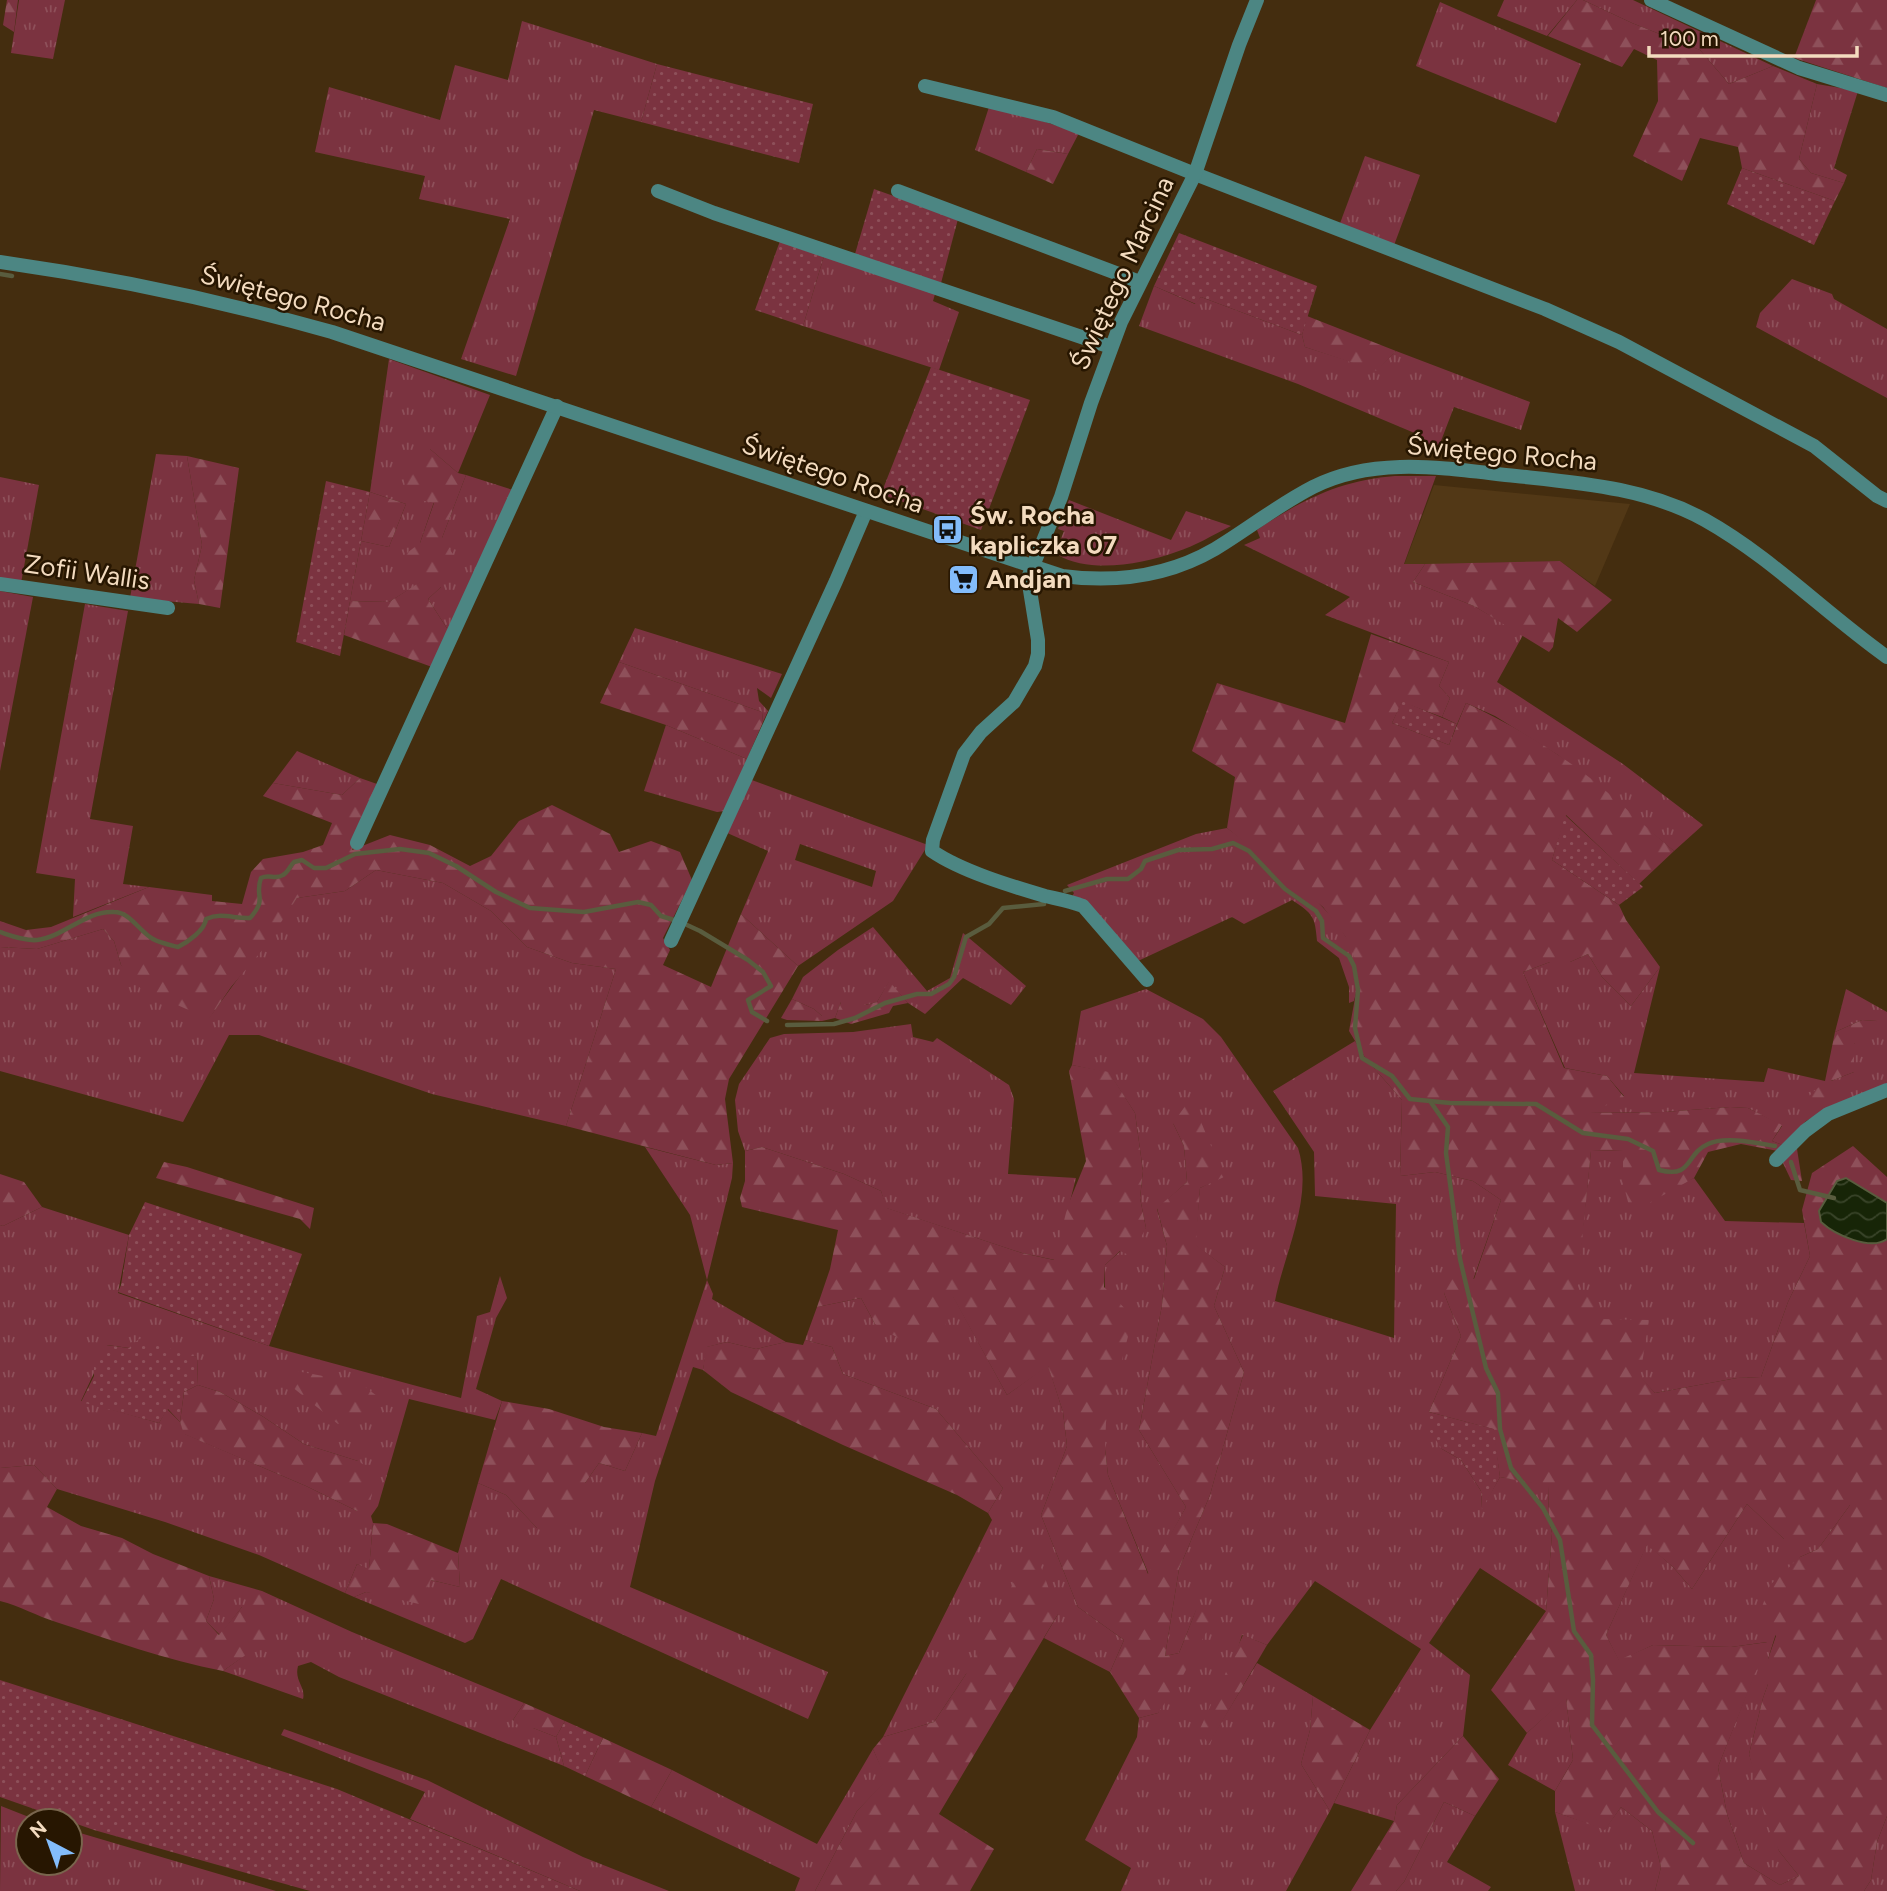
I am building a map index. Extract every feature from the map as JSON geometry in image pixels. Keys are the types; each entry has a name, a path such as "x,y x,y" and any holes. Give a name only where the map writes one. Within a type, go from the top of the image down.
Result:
{"street":[{"name":"Świętego Marcina","path":"1032,567 1057,508 1111,347 1140,282 1195,174 1257,0"},
{"path":"1651,0 1799,68 1887,95"},
{"path":"925,86 1053,117 1545,309 1619,342 1814,446 1887,501"},
{"path":"658,191 714,213 1111,347"},
{"path":"898,191 1140,282"},
{"name":"Świętego Rocha","path":"0,262 132,283 277,317 370,343 1062,576 1086,579 1135,578 1154,574 1192,561 1213,550 1295,497 1339,477 1384,468 1453,470 1619,489 1689,512 1736,540 1887,657"},
{"path":"357,843 556,406"},
{"path":"671,941 866,511"},
{"path":"1032,567 1028,578 1038,640 1038,654 1034,666 1014,702 981,732 964,754 933,840 932,852 1019,888 1083,906 1147,979"},
{"name":"Zofii Wallis","path":"0,584 168,608"},
{"path":"1776,1160 1805,1131 1828,1114 1887,1090"}],"shaded area":[{"path":"1434,485 1630,504 1595,586 1560,561 1404,565"}],"green space":[{"path":"7,0 18,0 14,32 3,25"},
{"path":"19,0 65,0 53,59 11,53"},
{"path":"1504,0 1577,0 1547,36 1497,16"},
{"path":"1577,0 1583,0 1700,50 1729,84 1773,66 1817,84 1799,159 1811,173 1844,183 1835,201 1742,168 1738,147 1700,138 1682,181 1633,156 1658,101 1657,60 1634,49 1622,67 1548,36"},
{"path":"1583,0 1633,0 1773,66 1729,84 1700,50"},
{"path":"1816,0 1887,0 1887,88 1794,58"},
{"path":"1440,2 1581,64 1556,123 1416,66"},
{"path":"522,21 657,64 641,122 594,110 516,376 461,359 510,219 419,199 425,176 315,152 329,87 440,120 455,65 508,80"},
{"path":"657,64 813,104 799,163 641,122"},
{"path":"1817,84 1858,91 1834,168 1847,175 1844,183 1811,173 1799,159"},
{"path":"990,104 1079,133 1068,154 1037,149 1026,172 975,150"},
{"path":"1037,149 1068,154 1053,184 1026,172"},
{"path":"1365,156 1420,175 1393,248 1339,226"},
{"path":"1742,168 1835,201 1814,245 1727,204"},
{"path":"874,189 958,219 941,283 855,254"},
{"path":"1179,233 1317,286 1302,335 1201,297 1196,304 1154,286"},
{"path":"780,241 824,256 803,326 755,310"},
{"path":"824,256 935,294 933,301 959,312 939,370 803,326"},
{"path":"1792,279 1832,294 1834,299 1887,329 1887,398 1756,327 1760,313"},
{"path":"1154,286 1195,304 1201,297 1302,335 1305,347 1377,370 1396,351 1530,402 1521,430 1454,407 1436,454 1421,449 1424,437 1298,384 1139,326"},
{"path":"1307,316 1396,351 1377,371 1305,347 1302,335"},
{"path":"389,359 490,395 458,473 430,449 434,502 420,543 421,582 389,602 350,601 361,541 389,547 406,504 370,492"},
{"path":"931,367 1030,400 981,530 881,494"},
{"path":"430,449 458,473 466,475 442,538 459,563 428,599 448,630 432,667 344,635 350,601 389,602 420,582 403,556 420,543 434,503 406,497 402,458"},
{"path":"156,454 187,456 202,545 194,580 199,604 130,598"},
{"path":"187,456 239,468 220,608 199,604 194,580 202,545"},
{"path":"466,475 513,490 448,630 428,599 441,587 442,538"},
{"path":"1395,476 1436,476 1404,564 1425,564 1413,582 1474,606 1523,635 1497,682 1623,764 1703,825 1674,851 1558,755 1495,716 1466,703 1457,724 1442,717 1450,698 1439,686 1449,662 1325,615 1350,597 1244,545 1260,538 1257,530 1322,493 1357,482"},
{"path":"0,477 39,485 21,583 0,579"},
{"path":"326,481 370,492 340,656 296,642"},
{"path":"370,492 406,504 389,547 361,541"},
{"path":"1069,500 1171,540 1186,511 1231,526 1190,547 1163,556 1117,565 1086,564 1058,555 1054,544 1055,540 1060,541 1064,531 1058,529"},
{"path":"1560,561 1612,600 1577,632 1558,618 1553,647 1549,652 1474,606 1413,582 1425,564"},
{"path":"0,591 33,597 0,771"},
{"path":"85,604 128,611 90,819 133,826 123,884 149,887 73,917 75,879 36,873"},
{"path":"635,628 782,674 771,698 757,688 759,701 768,711 763,722 762,712 619,662"},
{"path":"1371,634 1449,662 1439,686 1450,698 1442,717 1402,702 1392,723 1449,745 1466,703 1519,730 1569,762 1674,851 1639,884 1566,815 1552,860 1619,905 1626,920 1660,967 1631,1006 1602,977 1588,954 1570,962 1550,962 1523,972 1564,1068 1607,1076 1624,1097 1590,1113 1748,1108 1782,1125 1772,1141 1783,1145 1778,1151 1741,1144 1708,1152 1694,1178 1631,1213 1623,1183 1623,1150 1591,1151 1577,1293 1597,1296 1598,1319 1649,1320 1640,1376 1655,1393 1737,1378 1761,1377 1788,1302 1810,1256 1802,1210 1812,1173 1853,1146 1887,1177 1887,1816 1877,1842 1871,1880 1864,1891 1655,1891 1661,1867 1652,1831 1621,1807 1605,1830 1555,1812 1555,1791 1573,1760 1566,1698 1527,1733 1491,1690 1546,1611 1552,1533 1548,1486 1500,1477 1493,1429 1429,1412 1461,1336 1444,1293 1457,1268 1474,1279 1501,1200 1473,1181 1435,1172 1400,1176 1402,1100 1366,1059 1349,1031 1360,971 1345,936 1323,907 1227,828 1235,777 1192,751 1217,683 1345,723","holes":["1850,1496 1850,1505 1818,1549 1800,1557 1770,1585 1759,1615 1776,1636 1768,1659 1768,1684 1749,1754 1766,1822 1779,1851 1799,1876 1780,1885 1744,1863 1727,1814 1718,1767 1768,1642 1731,1647 1653,1645 1619,1660 1606,1635 1647,1545 1673,1567 1692,1589 1747,1504 1784,1539 1812,1540"]},
{"path":"619,662 762,712 763,722 747,759 666,725 600,703"},
{"path":"1402,701 1457,724 1449,745 1392,723"},
{"path":"666,725 747,759 725,811 717,812 644,791"},
{"path":"297,751 360,778 342,795 273,783"},
{"path":"360,778 377,784 352,850 390,835 430,845 470,866 491,856 519,821 552,805 610,834 619,852 651,841 680,852 692,880 663,938 670,950 663,965 711,987 741,914 798,966 729,1079 725,1099 733,1163 716,1165 566,1126 616,969 572,963 527,947 491,911 443,883 376,870 345,891 297,898 264,948 231,987 209,1019 141,989 121,965 114,941 103,929 37,949 0,947 0,921 26,930 51,927 149,887 212,895 212,901 242,904 251,872 263,859 303,852 323,845 332,823 263,796 273,783 342,795"},
{"path":"749,779 928,845 893,901 798,966 741,914 768,851 725,832","holes":["800,844 876,871 872,887 795,860"]},
{"path":"1565,815 1643,887 1619,905 1552,860"},
{"path":"1227,828 1285,872 1339,927 1352,948 1360,969 1360,981 1354,1001 1349,1003 1349,987 1339,958 1317,941 1312,916 1292,900 1244,924 1232,917 1138,961 1072,897 1074,893 1067,885 1196,834"},
{"path":"376,870 443,883 491,911 527,947 572,963 616,969 566,1126 432,1094 259,1035 229,1035 183,1122 0,1071 0,947 37,949 103,929 114,941 121,965 209,1018 297,898 345,891"},
{"path":"873,927 927,991 950,978 963,933 1026,986 1011,1005 963,978 925,1014 908,1003 889,982 877,1002 865,1005 841,1002 835,1018 822,1021 822,1016 814,1009 792,999 803,977"},
{"path":"1588,954 1602,977 1631,1006 1660,967 1634,1073 1764,1082 1768,1068 1825,1081 1829,1108 1806,1121 1783,1145 1772,1141 1782,1126 1748,1108 1587,1113 1624,1096 1607,1076 1565,1068 1523,972 1550,962 1570,962"},
{"path":"889,981 908,1003 893,1006 889,1013 851,1024 835,1018 841,1002 858,999 865,1005 877,1002"},
{"path":"1146,989 1203,1019 1221,1037 1298,1148 1302,1167 1300,1206 1275,1301 1394,1338 1396,1204 1315,1196 1314,1152 1273,1091 1355,1041 1366,1059 1402,1100 1400,1176 1435,1172 1473,1181 1501,1200 1473,1280 1444,1293 1461,1336 1429,1412 1442,1449 1461,1460 1481,1491 1482,1508 1500,1477 1548,1485 1552,1533 1546,1611 1480,1568 1429,1643 1470,1675 1463,1736 1397,1805 1394,1821 1334,1803 1370,1730 1421,1649 1315,1581 1267,1645 1242,1635 1208,1744 1257,1663 1313,1696 1310,1730 1301,1764 1330,1811 1286,1891 1121,1891 1131,1868 1085,1840 1137,1737 1139,1718 1158,1713 1197,1608 1179,1653 1165,1656 1179,1569 1210,1495 1244,1372 1214,1306 1225,1267 1195,1245 1200,1188 1223,1176 1173,1123 1184,1146 1187,1182 1157,1209 1167,1246 1162,1305 1139,1430 1186,1507 1149,1575 1108,1475 1105,1449 1105,1265 1146,1228 1140,1198 1143,1171 1135,1113 1109,1073 1072,1065 1081,1011"},
{"path":"1846,989 1887,1012 1887,1084 1831,1107 1831,1081 1854,1072 1854,1044 1877,1021 1862,1020 1835,1032"},
{"path":"792,999 814,1009 822,1016 822,1021 781,1018"},
{"path":"1862,1020 1877,1021 1875,1034 1854,1044 1854,1072 1831,1081 1831,1107 1806,1099 1825,1081 1835,1032"},
{"path":"911,1024 913,1037 933,1042 937,1038 1009,1085 1014,1099 1008,1174 1076,1178 1055,1260 1022,1253 886,1208 881,1191 844,1174 762,1147 745,1151 738,1131 735,1100 739,1084 770,1038 784,1034 853,1032"},
{"path":"1072,1065 1109,1072 1135,1113 1143,1171 1140,1198 1146,1228 1131,1256 1120,1251 1105,1265 1104,1287 1133,1317 1106,1422 1105,1449 1108,1475 1148,1574 1186,1507 1139,1430 1162,1305 1167,1246 1157,1208 1187,1182 1184,1146 1173,1123 1191,1098 1224,1177 1200,1188 1196,1245 1225,1267 1214,1306 1244,1372 1210,1495 1179,1569 1165,1656 1179,1653 1197,1608 1216,1614 1180,1681 1158,1713 1139,1718 1110,1672 1124,1640 1078,1607 1041,1515 1067,1446 1063,1412 1048,1366 1007,1395 953,1297 936,1361 875,1324 861,1298 817,1307 830,1269 838,1230 742,1207 740,1198 745,1181 745,1151 762,1147 844,1174 881,1191 887,1208 1022,1253 1054,1260 1068,1205 1086,1161 1069,1071"},
{"path":"645,1147 716,1165 733,1163 732,1178 707,1280 690,1215"},
{"path":"1797,1149 1802,1181 1791,1180 1782,1161"},
{"path":"1623,1150 1623,1183 1674,1187 1694,1178 1725,1221 1804,1223 1810,1256 1788,1302 1761,1377 1737,1378 1655,1393 1576,1293 1591,1151"},
{"path":"164,1162 314,1208 310,1229 300,1219 156,1178"},
{"path":"0,1174 24,1182 42,1207 3,1226 0,1225"},
{"path":"145,1202 302,1254 269,1346 118,1292 129,1235"},
{"path":"42,1207 129,1235 118,1293 269,1346 461,1398 477,1316 490,1312 500,1276 507,1298 496,1318 476,1389 502,1401 495,1420 409,1399 378,1506 371,1516 373,1523 369,1570 357,1564 345,1593 259,1555 165,1522 57,1489 34,1465 0,1468 0,1225 3,1226","holes":["107,1345 197,1357 198,1385 220,1392 304,1444 358,1461 357,1511 185,1434 180,1422 167,1409 159,1423 81,1401"]},
{"path":"707,1280 713,1294 712,1299 786,1342 756,1349 727,1342 707,1347 703,1370 693,1367 655,1481 630,1587 828,1672 808,1719 501,1579 473,1639 465,1643 354,1597 366,1592 382,1594 431,1580 460,1587 458,1553 478,1483 506,1495 537,1528 585,1483 599,1463 625,1471 642,1433 656,1436"},
{"path":"953,1296 1007,1395 1048,1365 1063,1412 1067,1446 1041,1515 1078,1607 1124,1640 1110,1672 1044,1638 1058,1614 966,1674 934,1722 883,1737 992,1520 988,1513 1003,1488 936,1409 843,1374 832,1347 805,1340 817,1307 861,1298 875,1324"},
{"path":"139,1339 197,1357 198,1385 184,1392 180,1422 168,1409 159,1423 81,1402 94,1376 94,1360 106,1345 129,1348"},
{"path":"805,1340 832,1347 843,1374 936,1409 1003,1488 988,1513 957,1495 731,1392 703,1370 706,1347 727,1342 756,1349 786,1342 803,1345"},
{"path":"291,1370 360,1383 377,1396 371,1418 338,1424 286,1382"},
{"path":"198,1385 220,1392 304,1444 358,1461 376,1473 369,1508 357,1511 306,1486 184,1434 180,1422 184,1392"},
{"path":"502,1401 549,1409 604,1427 642,1433 625,1471 599,1463 585,1483 591,1495 581,1514 557,1531 537,1528 506,1495 478,1483"},
{"path":"1429,1412 1494,1429 1500,1477 1482,1510 1481,1491 1461,1460 1442,1449 1429,1430"},
{"path":"34,1465 57,1489 47,1507 81,1526 122,1538 153,1554 209,1576 214,1599 206,1621 219,1635 242,1607 262,1591 271,1637 223,1671 139,1649 0,1601 0,1468"},
{"path":"1850,1495 1850,1505 1818,1549 1800,1557 1768,1659 1768,1684 1749,1754 1779,1851 1799,1876 1780,1885 1744,1863 1727,1814 1718,1767 1767,1642 1731,1647 1653,1645 1619,1661 1606,1635 1647,1544 1673,1567 1692,1589 1747,1504 1784,1539"},
{"path":"373,1523 387,1524 458,1553 460,1587 431,1580 419,1604 366,1592 354,1597 345,1593 357,1564 369,1569"},
{"path":"1033,1545 1058,1614 939,1814 994,1849 970,1891 815,1891 857,1811 886,1780 873,1749 883,1737 934,1722 966,1674"},
{"path":"209,1576 262,1591 352,1632 524,1703 513,1720 556,1737 564,1766 339,1677 311,1662 298,1666 303,1699 223,1671 241,1658 242,1607 220,1635 206,1621 214,1599"},
{"path":"1243,1635 1267,1645 1209,1744 1199,1731"},
{"path":"0,1680 337,1789 580,1891 310,1891 84,1826 84,1807 28,1807 0,1797"},
{"path":"1313,1696 1370,1730 1330,1811 1301,1764 1310,1730"},
{"path":"1566,1697 1573,1760 1555,1791 1508,1765 1527,1733"},
{"path":"524,1703 565,1721 556,1737 533,1728 524,1731 513,1720"},
{"path":"565,1721 603,1738 585,1776 564,1766 556,1737"},
{"path":"284,1729 427,1780 583,1857 669,1891 580,1891 410,1819 425,1792 281,1735"},
{"path":"1463,1736 1499,1779 1475,1816 1444,1802 1404,1882 1396,1891 1351,1891 1394,1821 1397,1805"},
{"path":"603,1738 672,1770 651,1807 585,1776"},
{"path":"873,1749 887,1780 857,1811 815,1891 795,1891 800,1878 651,1807 672,1770 817,1844"},
{"path":"1444,1802 1475,1816 1447,1862 1491,1887 1488,1891 1396,1891 1404,1882"},
{"path":"1,1806 14,1811 14,1877 84,1877 84,1834 276,1891 0,1891"},
{"path":"1621,1807 1652,1831 1661,1867 1655,1891 1575,1891 1555,1812 1605,1829"},
{"path":"1887,1816 1887,1891 1864,1891 1871,1880 1877,1842"}],"water":[{"path":"1846,1178 1887,1203 1887,1239 1872,1243 1853,1240 1821,1222 1819,1211 1837,1181"}],"waterway":[{"path":"0,274 12,276"},
{"path":"1065,891 1107,879 1128,879 1141,869 1145,861 1178,850 1212,849 1233,843 1249,851 1285,889 1316,911 1322,921 1323,938 1349,956 1354,966 1358,990 1355,1028 1362,1058 1392,1076 1410,1099 1450,1103 1536,1104 1583,1133 1628,1139 1653,1151 1659,1170 1670,1172 1683,1168 1701,1148 1715,1142 1741,1141 1775,1146"},
{"path":"0,932 37,940 47,938 94,915 114,912 130,918 153,939 178,947 191,939 206,919 223,916 250,918 260,902 261,878 280,876 294,862 302,860 314,868 326,868 355,854 400,849 429,853 456,866 496,892 530,908 584,912 638,902 651,905 661,916 674,920"},
{"path":"787,1025 834,1024 855,1018 885,1003 917,994 931,994 949,984 954,977 966,937 989,924 1003,908 1044,904"},
{"path":"687,925 748,960 763,972 771,986 748,1000 752,1012 767,1021"},
{"path":"1430,1101 1448,1127 1446,1153 1460,1259 1486,1368 1498,1393 1500,1429 1511,1468 1543,1508 1560,1540 1574,1631 1591,1655 1592,1725 1658,1812 1693,1843"},
{"path":"1791,1162 1800,1190 1834,1198"}],"place":[{"name":"Św. Rocha kapliczka 07","path":"947,530"},
{"name":"Andjan","path":"963,579"}]}
